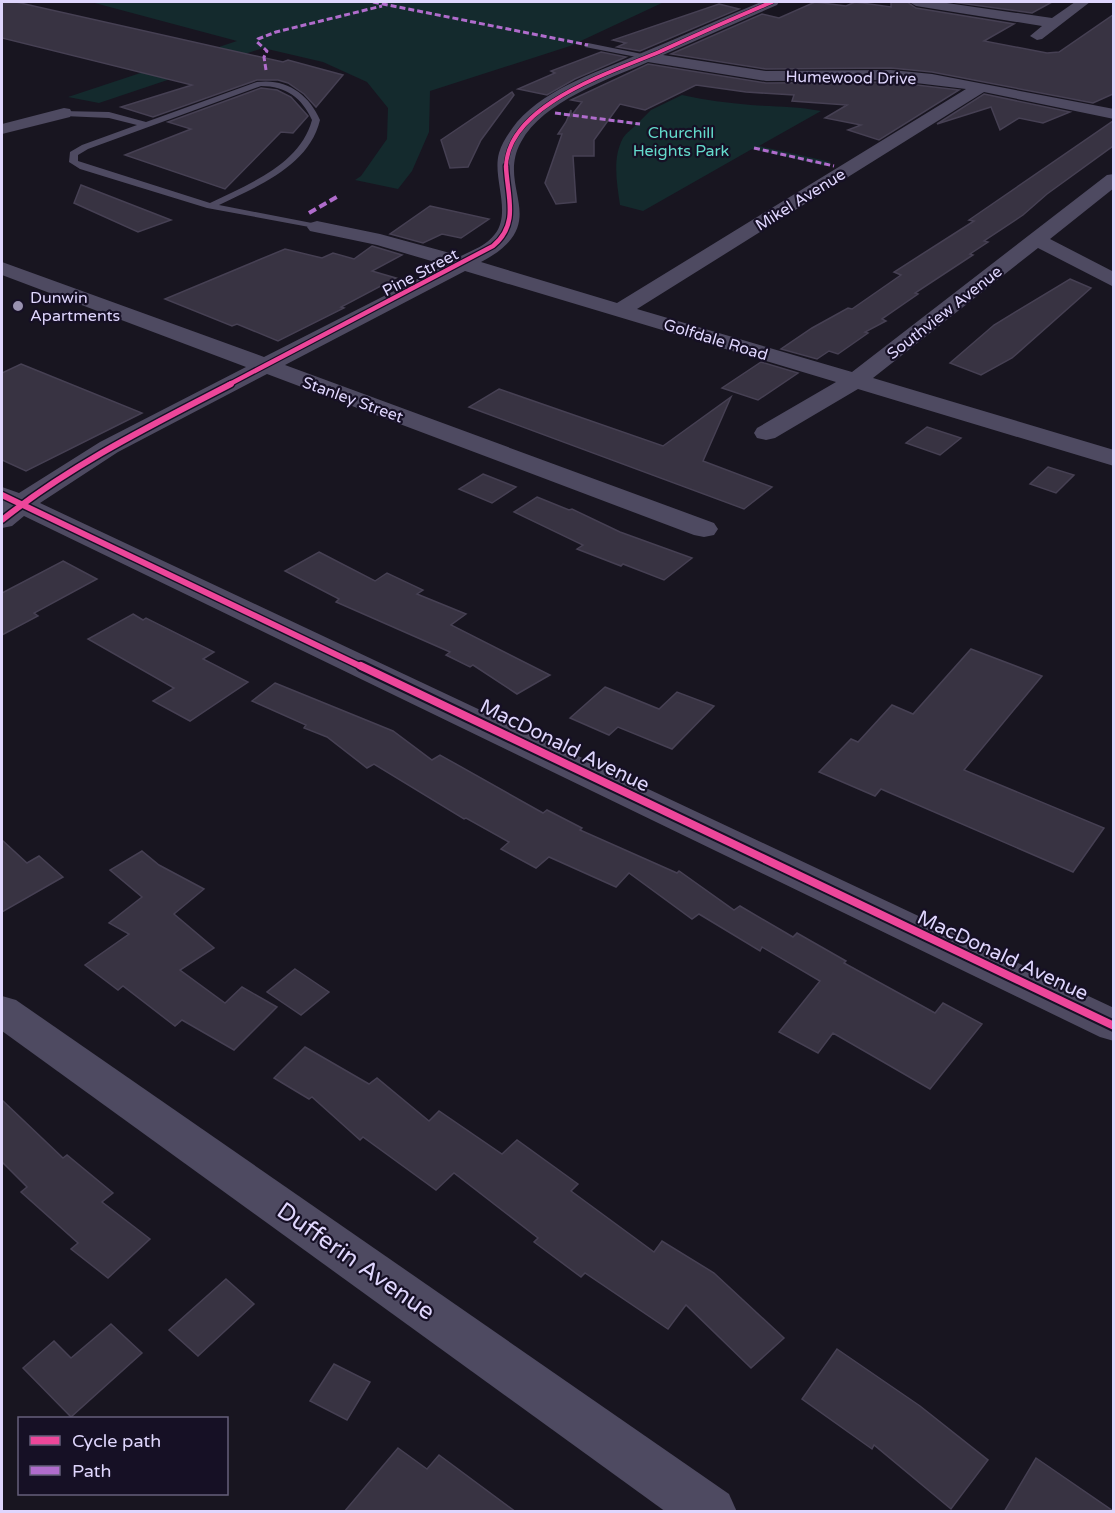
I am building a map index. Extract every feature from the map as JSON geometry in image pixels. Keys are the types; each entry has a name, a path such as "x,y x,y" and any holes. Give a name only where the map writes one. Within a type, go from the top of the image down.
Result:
{"street":[{"name":"Pine Street","path":"8,506 110,447 465,264 500,241 508,229 510,216 507,157 519,132 538,113 564,95 772,2"},
{"path":"916,2 1053,23"},
{"path":"1035,37 1083,2"},
{"name":"Humewood Drive","path":"647,57 715,71 748,75 786,77 885,75 927,79 1113,114"},
{"name":"Mikel Avenue","path":"620,310 979,88"},
{"path":"2,129 37,118 64,113"},
{"name":"Southview Avenue","path":"766,433 855,381 1113,179"},
{"name":"Golfdale Road","path":"317,227 380,240 465,264 1113,458"},
{"path":"1037,240 1103,254"},
{"path":"1037,240 1113,281"},
{"name":"Stanley Street","path":"2,268 704,530"},
{"name":"MacDonald Avenue","path":"8,506 1113,1026"},
{"name":"Dufferin Avenue","path":"2,1011 711,1512"}],"lane":[{"name":"Humewood Drive","path":"588,45 647,57"},
{"path":"211,206 279,169 311,140 316,120 309,103 286,87 271,83 260,84 80,149 73,154 74,162 211,206 317,227"},
{"path":"64,113 109,115 146,125"}],"green space":[{"path":"91,2 664,2 570,46 430,91 429,132 412,171 398,189 355,180 361,176 387,139 388,108 367,82 323,62 263,48 99,103 68,97 237,41"},
{"name":"Churchill Heights Park","path":"682,95 751,105 821,111 759,146 831,162 826,166 752,149 643,211 620,205 617,180 617,154 624,136 636,125 556,114 558,112 638,123 651,110"}],"building":[{"path":"2,2 16,2 283,62 288,60 343,75 316,107 304,94 288,83 278,80 257,80 153,117 121,107 192,85 2,38"},
{"path":"815,2 846,6 855,2 891,7 891,2 907,2 916,8 1014,24 984,41 1047,53 1059,52 1113,15 1113,94 1093,103 932,72 891,68 766,69 671,54 762,14 779,18"},
{"path":"952,2 1052,2 1032,13"},
{"path":"719,4 739,9 640,51 617,47 626,43 613,40"},
{"path":"601,52 626,57 575,79 547,95 518,89 555,73 551,71"},
{"path":"648,64 766,83 891,82 959,90 879,140 848,130 861,125 825,118 847,105 792,101 794,95 746,92 696,85 645,110 620,104 594,140 594,156 573,156 576,202 556,204 545,183 562,134 558,134 571,110 571,116 582,102 571,100"},
{"path":"261,88 277,90 291,97 308,116 293,133 281,132 225,189 125,155 191,129 168,122"},
{"path":"512,92 514,95 481,140 468,167 450,168 441,140"},
{"path":"984,94 1070,112 1043,123 1019,118 1000,130 991,107 937,124"},
{"path":"1113,121 1113,146 1047,194 1023,215 984,241 988,242 970,254 973,255 915,293 918,294 882,319 886,321 865,332 868,333 838,354 829,351 817,359 781,349 812,328 848,308 852,309 901,275 894,272 974,221 969,220"},
{"path":"81,185 171,220 138,232 74,203"},
{"path":"430,206 489,219 461,238 442,234 423,243 390,234"},
{"path":"372,246 402,255 372,271 396,278 341,307 344,308 278,341 237,324 232,326 165,299 285,249 322,258 333,253 354,259"},
{"path":"1070,279 1091,288 1012,358 981,375 950,363 994,325"},
{"path":"761,362 798,373 758,400 722,388"},
{"path":"21,364 142,413 26,471 2,460 2,373"},
{"path":"499,389 663,446 731,397 703,461 772,487 744,509 469,407"},
{"path":"927,427 961,438 940,455 906,443"},
{"path":"1048,467 1074,475 1056,493 1030,484"},
{"path":"483,474 516,487 492,503 459,489"},
{"path":"537,497 569,510 572,509 620,532 692,558 664,580 577,549 583,545 514,512"},
{"path":"319,552 375,581 387,573 423,590 417,594 466,614 451,625 550,675 517,694 473,665 470,667 446,655 450,652 336,602 339,599 285,571"},
{"path":"63,561 97,579 34,613 38,616 2,635 2,593"},
{"path":"133,614 143,620 146,618 214,652 203,659 248,682 190,721 153,701 174,688 88,639"},
{"path":"971,649 1042,676 964,770 1104,828 1073,872 881,789 875,796 819,772 851,739 858,742 892,705 913,714"},
{"path":"275,683 393,731 432,760 440,755 543,813 547,810 582,828 580,830 677,873 679,871 734,910 740,906 793,937 797,933 846,961 844,963 935,1013 943,1003 982,1024 930,1089 833,1033 818,1053 779,1032 820,981 762,947 760,951 699,914 692,919 629,873 616,887 549,857 536,868 501,849 509,842 466,818 464,819 374,764 367,768 327,737 304,728 306,725 252,701"},
{"path":"605,687 659,709 677,692 714,706 672,749 618,727 609,735 570,718"},
{"path":"2,840 27,863 39,856 63,877 2,912"},
{"path":"142,851 159,865 204,889 174,914 214,948 180,970 225,1003 242,987 277,1007 234,1050 182,1020 175,1026 123,986 118,990 85,965 129,934 109,923 142,897 110,870"},
{"path":"295,969 329,992 301,1015 267,992"},
{"path":"305,1047 369,1084 377,1078 429,1121 439,1111 502,1154 517,1140 578,1184 571,1191 654,1252 662,1241 714,1273 784,1338 751,1368 686,1305 668,1329 585,1273 581,1277 534,1242 538,1238 454,1173 436,1190 363,1137 360,1140 312,1097 309,1099 274,1078"},
{"path":"2,1100 63,1158 67,1155 113,1193 102,1202 150,1239 108,1278 71,1249 78,1243 21,1192 27,1187 2,1162"},
{"path":"226,1279 254,1304 198,1356 169,1330"},
{"path":"111,1324 142,1353 71,1417 23,1368 54,1341 71,1358"},
{"path":"837,1349 920,1406 988,1460 951,1509 874,1445 872,1449 802,1399"},
{"path":"334,1364 370,1382 347,1420 310,1401"},
{"path":"398,1448 427,1469 439,1455 516,1512 344,1512"},
{"path":"1036,1458 1113,1511 1113,1512 1004,1512"}],"marked path":[{"path":"373,2 588,45"},
{"path":"266,70 264,57 267,51 257,42 258,39 276,32 382,6"},
{"path":"555,113 640,124"},
{"path":"754,148 834,166"},
{"path":"309,213 340,195"}],"cycle path":[{"path":"2,520 41,489 109,447 487,251 505,235 508,228 511,207 506,164 512,142 539,111 557,98 598,77 772,2"},
{"path":"2,495 1114,1026"}],"place":[{"name":"Dunwin Apartments","path":"18,306"}]}
